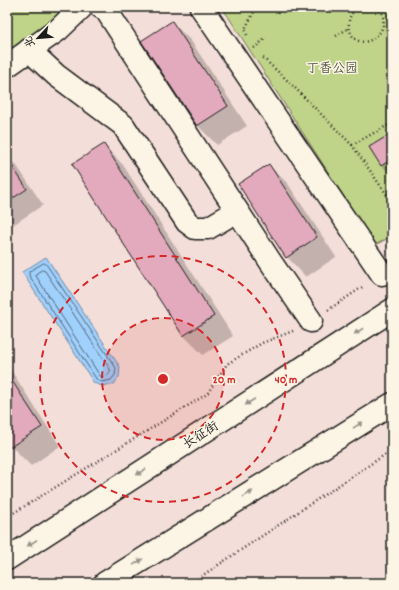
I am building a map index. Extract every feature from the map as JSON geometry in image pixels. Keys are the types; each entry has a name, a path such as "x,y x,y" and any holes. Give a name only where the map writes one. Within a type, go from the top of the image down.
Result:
{"main road":[{"path":"7,66 58,30 82,7"},
{"path":"201,7 382,274"},
{"path":"104,8 311,321"},
{"path":"29,50 56,75 123,125 187,222 195,228 208,228 237,211"},
{"name":"长征街","path":"7,559 392,310"},
{"path":"104,583 392,404"}],"path":[{"path":"249,42 245,29 255,7"},
{"path":"358,7 351,15 349,28 352,34 363,42 369,42 380,38 386,29 386,17 378,7"},
{"path":"336,36 349,28"},
{"path":"386,29 392,31"},
{"path":"265,39 254,48 352,146 392,202"},
{"path":"352,146 392,123"},
{"path":"7,517 207,394 227,364 262,342 301,328 382,274"},
{"path":"191,583 392,450"}],"green space":[{"path":"7,7 60,7 57,24 7,66"},
{"name":"丁香公园","path":"222,7 392,7 392,236 375,245"}],"water":[{"path":"46,257 120,367 119,377 114,384 102,386 94,383 22,272"}],"building":[{"path":"172,21 228,106 197,126 141,41"},
{"path":"392,133 392,159 381,166 369,147"},
{"path":"104,144 214,316 183,336 72,164"},
{"path":"7,158 27,189 7,202"},
{"path":"269,164 317,237 286,258 238,184"},
{"path":"7,373 42,427 7,449"}]}
